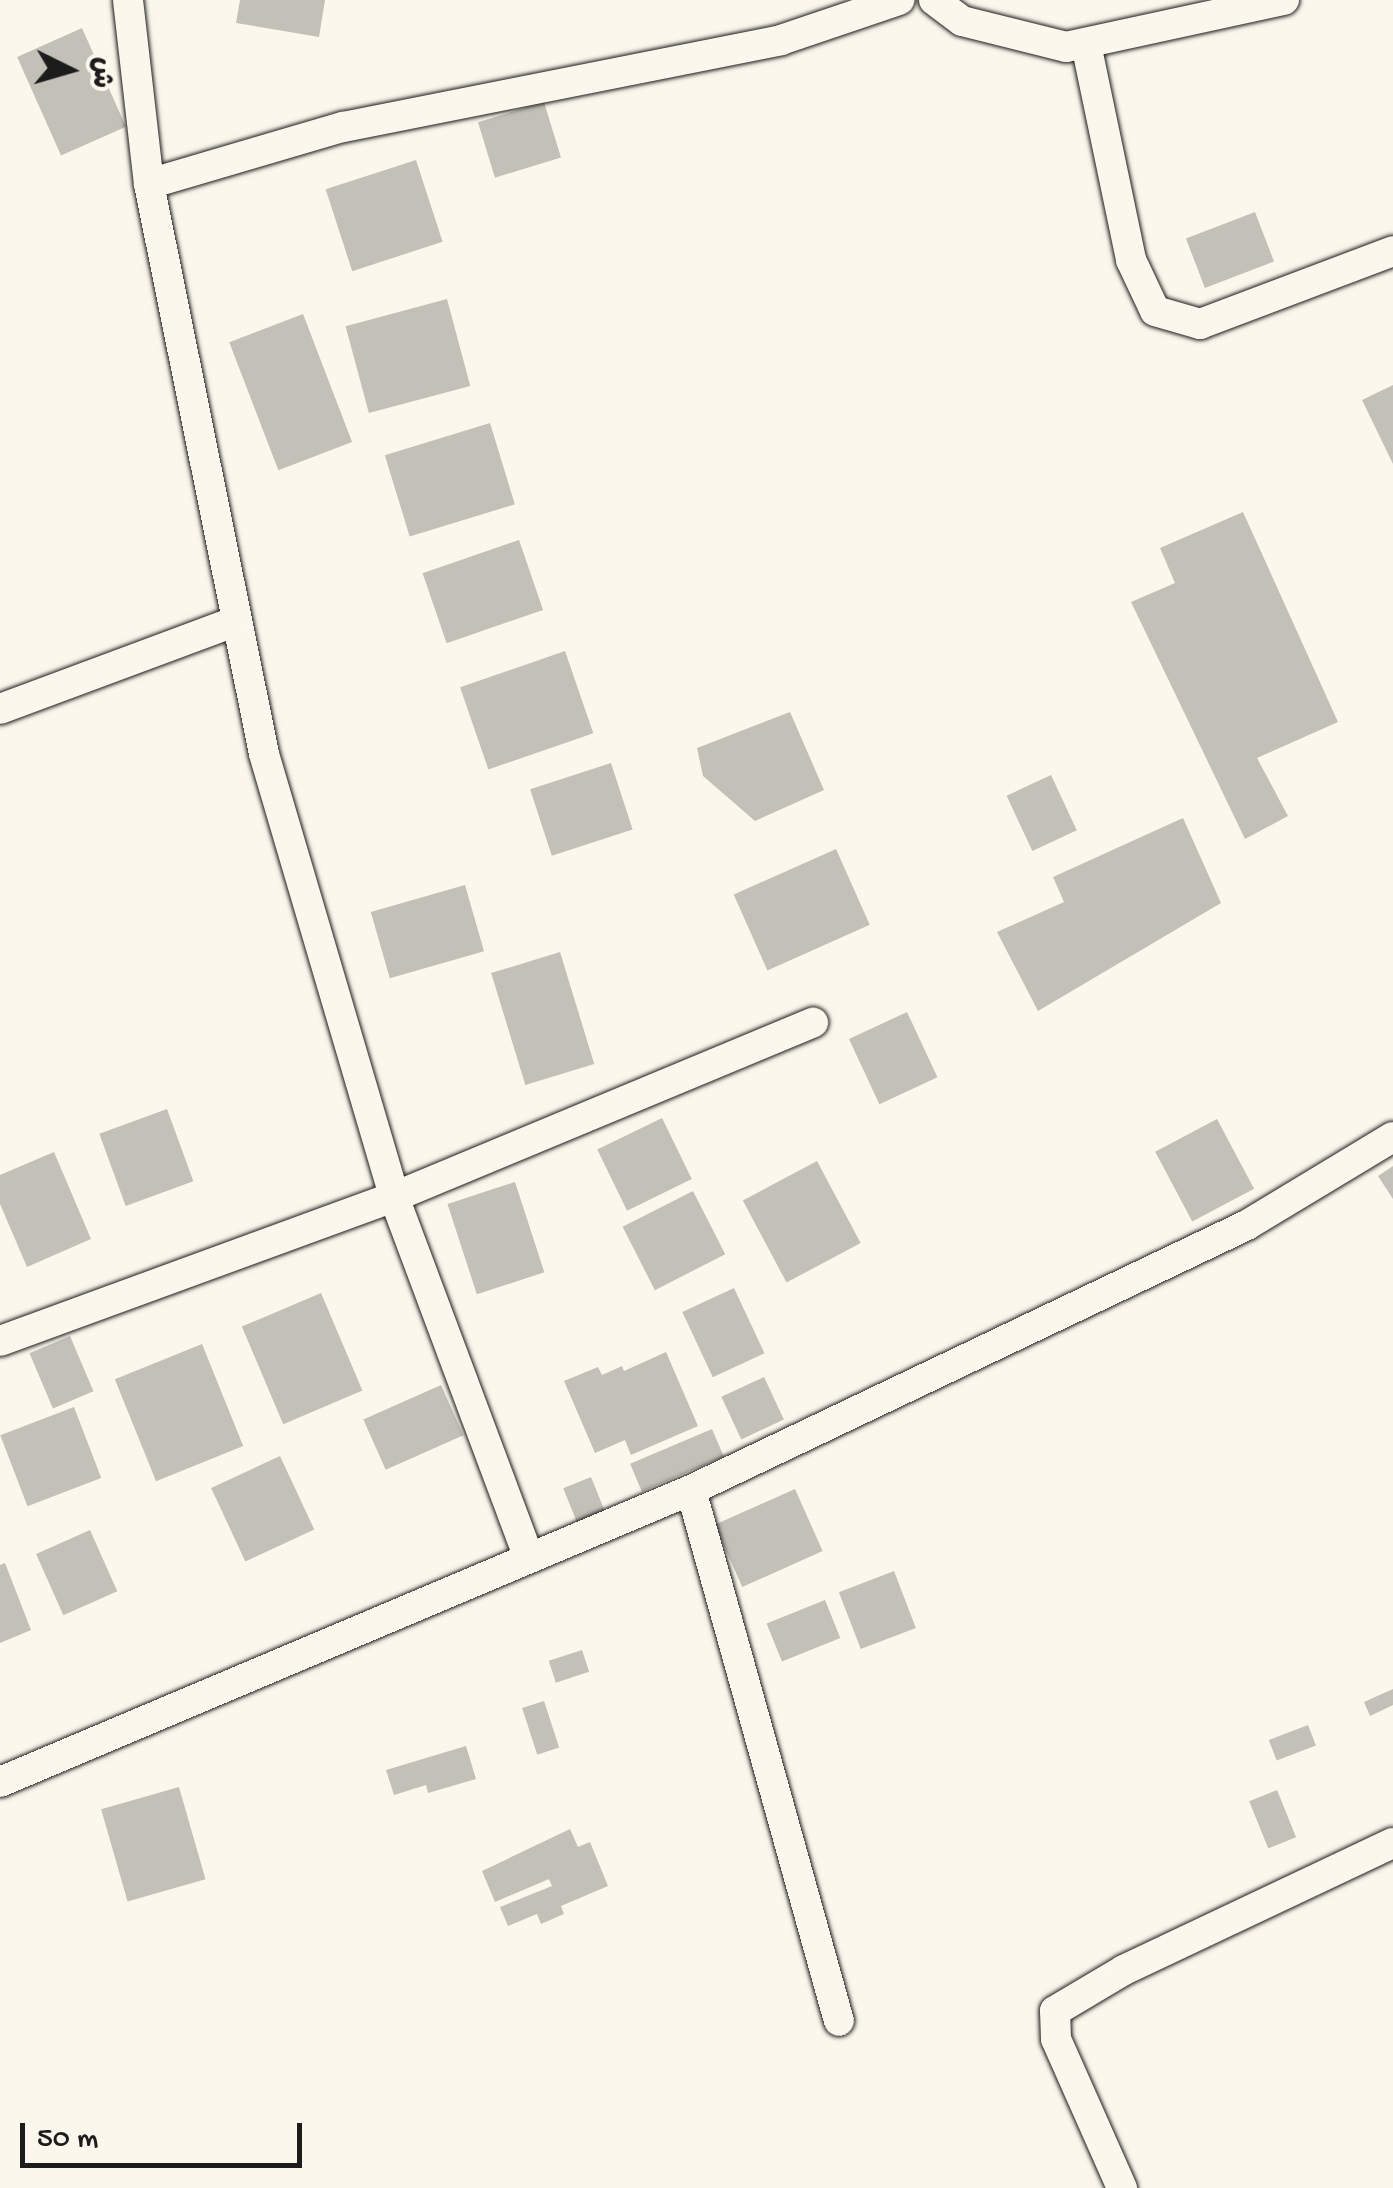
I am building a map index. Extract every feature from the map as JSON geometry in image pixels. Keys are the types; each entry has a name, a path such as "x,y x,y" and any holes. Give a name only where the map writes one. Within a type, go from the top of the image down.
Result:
{"street":[{"path":"128,0 149,184 234,622 264,754 394,1197 529,1558"},
{"path":"149,184 343,127 781,40 899,0"},
{"path":"934,0 962,21 1013,38 1066,48 1284,0"},
{"path":"1086,44 1131,260 1155,311 1200,324 1393,252"},
{"path":"0,709 234,622"},
{"path":"0,1341 394,1197 813,1023"},
{"path":"0,1782 691,1490 1247,1224 1393,1138"},
{"path":"691,1490 839,2021"},
{"path":"1122,2188 1056,2040 1054,2011 1124,1970 1393,1842"}],"building":[{"path":"240,0 325,0 319,37 236,23"},
{"path":"82,28 126,127 61,156 17,57"},
{"path":"544,102 561,157 495,178 478,122"},
{"path":"416,160 443,242 352,271 326,189"},
{"path":"1255,212 1274,261 1205,288 1186,239"},
{"path":"447,299 470,386 369,413 346,326"},
{"path":"303,314 352,442 278,470 229,342"},
{"path":"1393,385 1393,464 1362,400"},
{"path":"490,423 515,504 410,536 385,455"},
{"path":"1243,512 1338,722 1257,758 1288,816 1245,839 1131,602 1175,583 1160,548"},
{"path":"519,540 543,610 447,643 423,573"},
{"path":"565,651 593,733 488,769 460,687"},
{"path":"790,712 824,790 755,821 703,776 697,748"},
{"path":"611,763 633,830 552,856 530,789"},
{"path":"1051,775 1077,830 1032,851 1007,796"},
{"path":"1183,818 1221,903 1038,1011 997,932 1064,902 1053,877"},
{"path":"836,849 870,925 767,970 734,895"},
{"path":"465,885 484,951 390,978 371,912"},
{"path":"560,952 594,1064 525,1085 491,973"},
{"path":"907,1012 937,1077 879,1104 849,1039"},
{"path":"167,1109 193,1181 126,1206 99,1134"},
{"path":"662,1118 692,1179 627,1211 597,1150"},
{"path":"1217,1119 1254,1189 1192,1222 1155,1152"},
{"path":"54,1152 91,1239 27,1267 0,1204 0,1175"},
{"path":"817,1161 861,1243 786,1283 743,1200"},
{"path":"1393,1166 1393,1199 1378,1176"},
{"path":"515,1182 544,1272 477,1294 447,1204"},
{"path":"693,1191 725,1254 655,1290 623,1227"},
{"path":"734,1288 764,1353 713,1377 682,1312"},
{"path":"321,1293 362,1391 283,1424 242,1327"},
{"path":"70,1336 93,1391 53,1408 29,1353"},
{"path":"202,1344 243,1446 156,1481 115,1379"},
{"path":"666,1352 698,1426 631,1455 625,1440 595,1453 564,1381 598,1367 602,1375 622,1366 624,1371"},
{"path":"764,1377 784,1420 741,1439 721,1397"},
{"path":"441,1385 463,1435 386,1470 363,1420"},
{"path":"74,1407 101,1478 27,1506 0,1435"},
{"path":"712,1429 724,1457 642,1491 630,1464"},
{"path":"280,1456 314,1529 245,1562 211,1488"},
{"path":"591,1477 605,1511 577,1523 563,1488"},
{"path":"795,1489 823,1551 742,1587 715,1525"},
{"path":"90,1530 117,1591 63,1615 36,1554"},
{"path":"5,1563 31,1630 0,1643 0,1565"},
{"path":"894,1571 916,1628 861,1649 839,1592"},
{"path":"825,1600 840,1638 782,1662 767,1624"},
{"path":"582,1650 589,1672 556,1683 549,1661"},
{"path":"1393,1689 1393,1705 1370,1716 1364,1702"},
{"path":"544,1701 559,1748 537,1755 522,1708"},
{"path":"1308,1725 1316,1746 1277,1761 1269,1740"},
{"path":"466,1746 476,1779 428,1793 426,1785 394,1795 386,1770"},
{"path":"179,1787 205,1879 128,1902 101,1809"},
{"path":"1277,1790 1296,1837 1268,1849 1249,1801"},
{"path":"570,1829 578,1847 590,1842 608,1886 561,1906 564,1914 541,1924 537,1914 508,1926 500,1907 552,1886 549,1879 495,1902 482,1871"}]}
